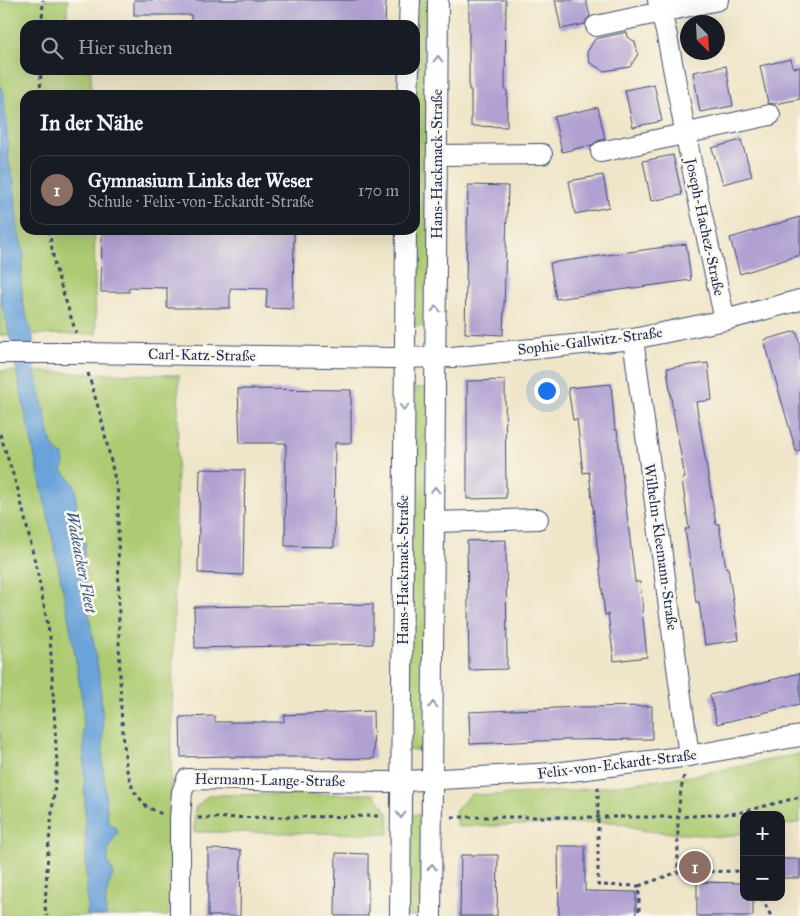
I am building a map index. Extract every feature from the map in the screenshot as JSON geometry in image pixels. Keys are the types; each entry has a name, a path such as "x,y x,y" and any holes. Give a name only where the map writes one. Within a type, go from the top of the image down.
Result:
{"street":[{"path":"409,20 410,0"},
{"name":"Hans-Hackmack-Straße","path":"431,916 438,0"},
{"path":"596,26 660,6 718,0"},
{"name":"Joseph-Hachez-Straße","path":"660,6 697,193 725,320"},
{"name":"Hans-Hackmack-Straße","path":"408,90 409,75"},
{"path":"601,152 770,116"},
{"path":"437,155 542,154"},
{"name":"Hans-Hackmack-Straße","path":"400,916 406,235"},
{"name":"Sophie-Gallwitz-Straße","path":"436,358 633,338 725,320 800,300"},
{"name":"Wilhelm-Kleemann-Straße","path":"633,338 689,756"},
{"name":"Carl-Katz-Straße","path":"1,353 405,358"},
{"path":"405,358 436,358"},
{"path":"434,522 538,518"},
{"name":"Felix-von-Eckardt-Straße","path":"433,779 555,773 689,756 800,736"},
{"name":"Hermann-Lange-Straße","path":"180,916 180,818 182,792 187,779 402,781"},
{"path":"402,781 433,779"}],"path":[{"path":"42,20 43,0"},
{"path":"40,90 41,75"},
{"path":"50,235 55,267 101,417 118,494 121,710 126,767 133,790 146,807 162,814 180,818 386,816"},
{"path":"0,434 19,493 50,637 57,764 48,851 46,916"},
{"path":"678,872 680,790 689,756"},
{"path":"598,767 598,885 639,886 678,872 740,871"},
{"path":"446,816 678,817 738,813 800,797"},
{"path":"639,886 639,916"},
{"path":"764,901 771,916"}],"green space":[{"path":"0,0 68,0 66,20 20,20 20,75 91,75 91,90 20,90 20,235 94,235 96,334 0,335"},
{"path":"414,0 433,0 431,326 411,326 415,235 420,235 420,90 414,90 414,75 420,75 420,20 414,20"},
{"path":"0,371 179,375 169,916 2,916"},
{"path":"411,388 430,388 428,750 407,750"},
{"path":"800,754 800,822 785,825 785,811 740,811 740,834 724,837 646,831 614,822 458,827 455,811 471,794 492,795 569,791 691,776"},
{"path":"374,794 388,813 389,834 194,832 195,808 209,795"},
{"path":"427,814 426,916 405,916 406,815"}],"water":[{"name":"Wadeacker Fleet","path":"0,86 4,93 9,163 14,181 18,229 24,256 21,278 23,304 33,338 35,372 52,445 63,455 64,466 62,470 74,484 77,515 85,544 86,597 100,680 103,765 108,822 118,832 111,843 108,856 109,865 114,873 107,894 106,916 87,916 83,706 72,636 50,526 0,297"}],"building":[{"path":"134,0 386,0 385,20 191,20 191,15 134,15"},
{"path":"469,0 506,0 505,90 507,90 507,127 471,126"},
{"path":"555,0 586,0 590,16 585,24 561,29"},
{"path":"627,32 628,37 635,42 638,54 630,67 604,71 590,63 587,52 595,39"},
{"path":"791,59 793,68 800,67 800,99 775,104 768,103 760,66"},
{"path":"726,66 733,106 700,112 693,72"},
{"path":"654,84 662,121 633,127 625,90"},
{"path":"598,107 605,139 592,145 562,152 554,117"},
{"path":"741,140 752,176 723,184 712,148"},
{"path":"673,155 682,195 651,201 643,161"},
{"path":"603,175 609,207 575,214 569,181"},
{"path":"468,185 508,186 503,335 465,333"},
{"path":"800,217 800,255 740,274 730,238"},
{"path":"102,235 294,235 293,309 266,308 267,289 230,288 230,308 167,308 167,288 129,287 129,292 101,292"},
{"path":"686,244 691,280 556,299 550,263"},
{"path":"796,331 800,344 800,450 796,451 764,340"},
{"path":"708,363 712,400 696,402 716,524 719,524 726,568 728,568 739,640 705,645 699,602 696,602 685,529 689,529 682,479 685,478 667,368"},
{"path":"505,380 506,498 467,499 467,381"},
{"path":"611,384 615,430 617,430 635,582 640,582 647,657 614,661 608,614 605,615 589,472 583,473 577,419 573,420 568,388"},
{"path":"238,389 351,390 351,443 335,443 334,547 285,546 286,443 240,443"},
{"path":"200,469 245,470 243,575 198,573"},
{"path":"506,540 507,669 469,670 467,541"},
{"path":"373,604 373,644 195,648 194,607"},
{"path":"800,673 800,704 717,724 710,695"},
{"path":"652,706 652,739 470,744 469,712"},
{"path":"373,711 374,759 332,757 181,757 180,717 215,716 215,722 284,722 284,715"},
{"path":"558,846 585,846 585,891 636,892 636,916 559,916"},
{"path":"208,849 241,850 240,916 208,916"},
{"path":"336,853 368,854 368,916 335,916"},
{"path":"461,855 498,855 497,916 460,916"},
{"path":"785,859 800,859 800,878 785,878"},
{"path":"697,882 740,883 740,901 753,901 753,916 697,916"}],"place":[{"name":"Gymnasium Links der Weser","path":"695,867"}]}
